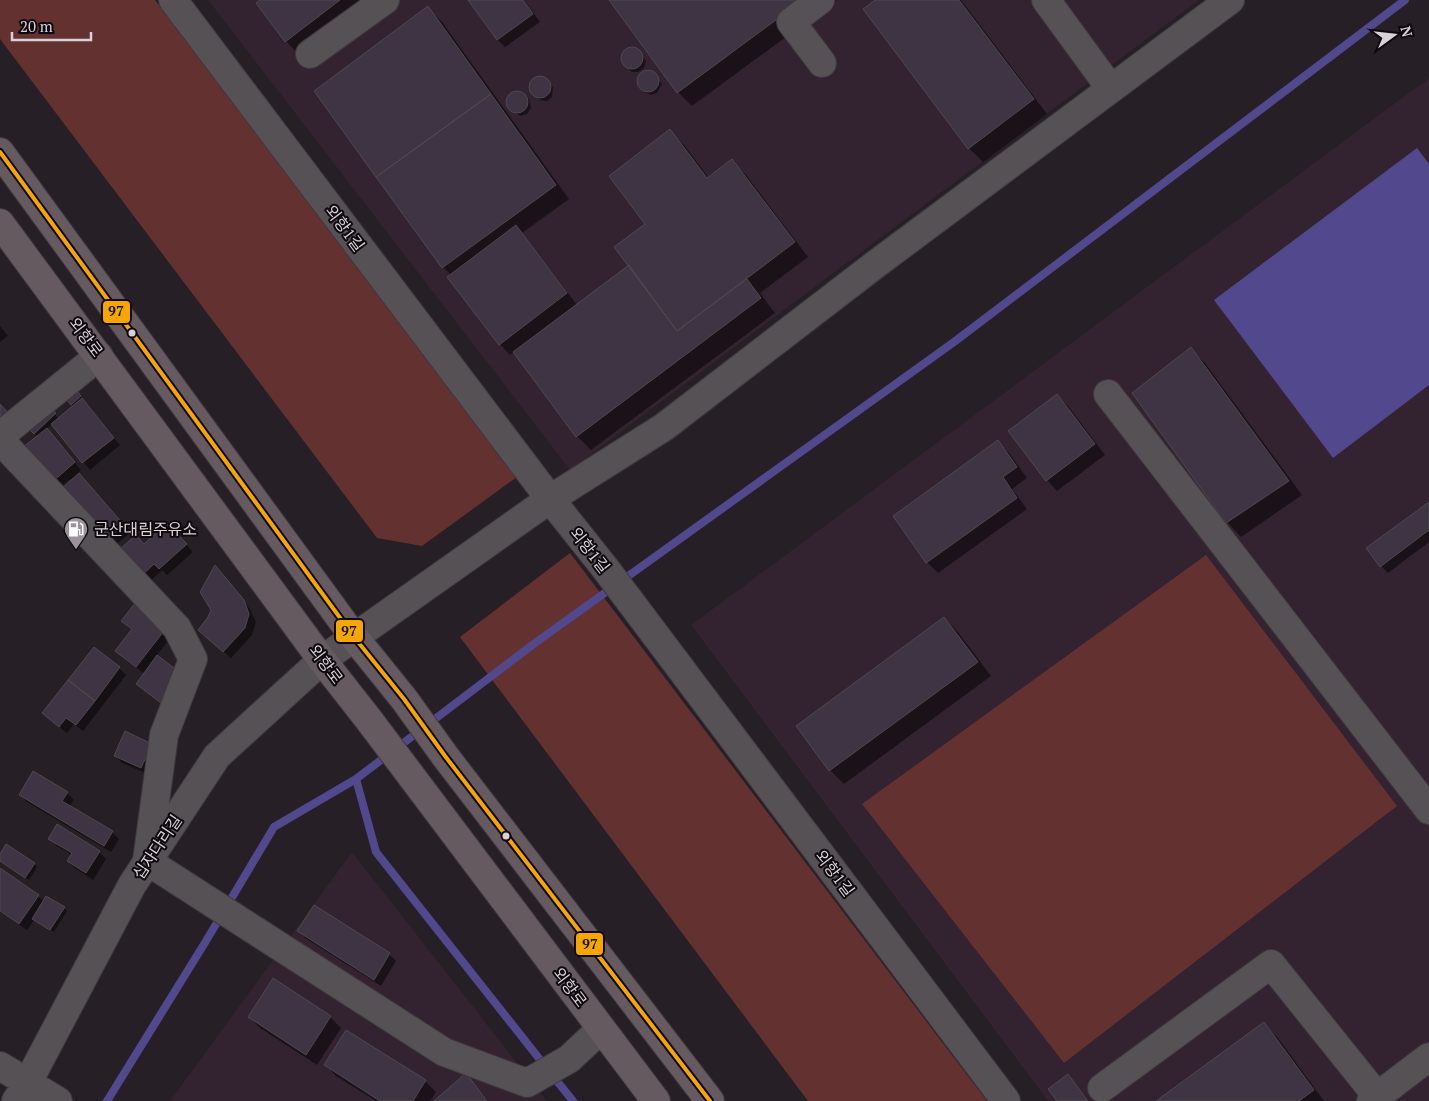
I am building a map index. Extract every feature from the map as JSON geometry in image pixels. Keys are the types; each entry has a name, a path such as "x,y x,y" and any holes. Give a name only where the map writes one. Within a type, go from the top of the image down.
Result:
{"main road":[{"path":"0,152 354,637 404,699 445,756 710,1101"},
{"name":"외항로","path":"0,223 322,660 656,1101"}],"street":[{"name":"외항1길","path":"173,0 550,499 605,568 1006,1101"},
{"path":"310,54 385,0"},
{"path":"820,0 791,22 822,63"},
{"path":"1046,0 1111,89"},
{"name":"십자다리길","path":"21,1092 132,885 217,756 322,660 550,499 664,426 876,264 1230,0"},
{"path":"0,436 99,356"},
{"path":"1108,394 1429,810"},
{"path":"0,440 177,628 193,659 164,735 147,861 444,1052 527,1084 568,1059 601,1028"},
{"path":"1102,1088 1271,964 1374,1099 1429,1057"},
{"path":"0,1066 21,1092 58,1101"}],"shaded area":[{"path":"0,0 155,0 517,477 422,546 377,538 0,39"},
{"path":"208,0 1199,0 570,470"},
{"path":"1429,78 1429,1101 1048,1101 691,625"},
{"path":"1417,148 1429,164 1429,385 1333,458 1214,300"},
{"path":"570,553 987,1101 808,1101 460,637"},
{"path":"1206,555 1397,806 1064,1063 862,804"},
{"path":"352,852 547,1101 170,1101"}],"building":[{"path":"260,0 340,0 285,42 256,3"},
{"path":"468,0 523,0 533,14 497,40"},
{"path":"609,0 803,0 677,93"},
{"path":"875,0 959,0 1034,99 968,149 863,9"},
{"path":"428,6 491,94 376,177 314,91"},
{"path":"628,47 636,47 643,54 643,62 636,69 628,69 621,62 621,54"},
{"path":"644,70 652,70 659,77 659,85 652,92 644,92 637,85 637,77"},
{"path":"536,76 544,76 551,83 551,91 544,98 536,98 529,91 529,83"},
{"path":"513,91 521,91 528,98 528,106 521,113 513,113 506,106 506,98"},
{"path":"491,94 556,185 442,268 376,177"},
{"path":"670,129 707,178 732,159 795,242 677,331 614,247 645,224 609,176"},
{"path":"516,225 567,293 499,345 447,277"},
{"path":"629,265 677,331 747,279 761,298 576,437 513,352"},
{"path":"1191,347 1289,481 1226,523 1132,393"},
{"path":"72,384 81,396 71,405 61,393"},
{"path":"1057,394 1095,444 1046,481 1008,431"},
{"path":"82,398 114,438 82,463 51,424"},
{"path":"0,404 11,416 0,427"},
{"path":"48,405 56,413 34,434 26,426"},
{"path":"47,428 75,462 51,483 22,448"},
{"path":"998,440 1017,467 1003,477 1017,498 926,563 893,516"},
{"path":"79,473 124,525 104,542 60,490"},
{"path":"1429,502 1429,530 1380,567 1366,548"},
{"path":"167,523 187,544 159,569 154,564 137,580 114,554 136,535 144,544"},
{"path":"215,565 244,600 249,614 245,628 223,652 198,630 211,610 200,592"},
{"path":"136,602 167,627 136,667 115,651 132,629 121,621"},
{"path":"944,617 978,662 829,771 796,726"},
{"path":"94,647 120,667 95,701 68,680"},
{"path":"157,655 182,674 161,703 136,684"},
{"path":"68,680 95,701 76,725 66,718 59,727 42,713"},
{"path":"125,731 152,744 141,768 114,756"},
{"path":"33,771 68,792 62,801 113,831 104,846 19,795"},
{"path":"57,824 100,851 86,873 67,861 72,853 48,839"},
{"path":"6,844 35,863 25,878 0,861 0,854"},
{"path":"0,868 39,895 19,924 0,911"},
{"path":"46,896 65,907 50,930 32,919"},
{"path":"314,905 390,953 374,980 297,931"},
{"path":"273,978 331,1016 306,1055 248,1017"},
{"path":"1264,1022 1314,1090 1299,1101 1156,1101"},
{"path":"346,1030 426,1080 413,1101 380,1101 324,1065"},
{"path":"466,1073 487,1101 434,1101"},
{"path":"1068,1074 1088,1101 1057,1101 1048,1089"}],"waterway":[{"path":"107,1101 274,827 356,779 535,643 954,342 1405,0"},
{"path":"356,779 376,852 545,1066"},
{"path":"552,1075 573,1101"}],"transit line":[{"name":"97","path":"0,152 354,637 404,699 445,756 710,1101"}],"place":[{"name":"군산대림주유소","path":"76,550"}]}
